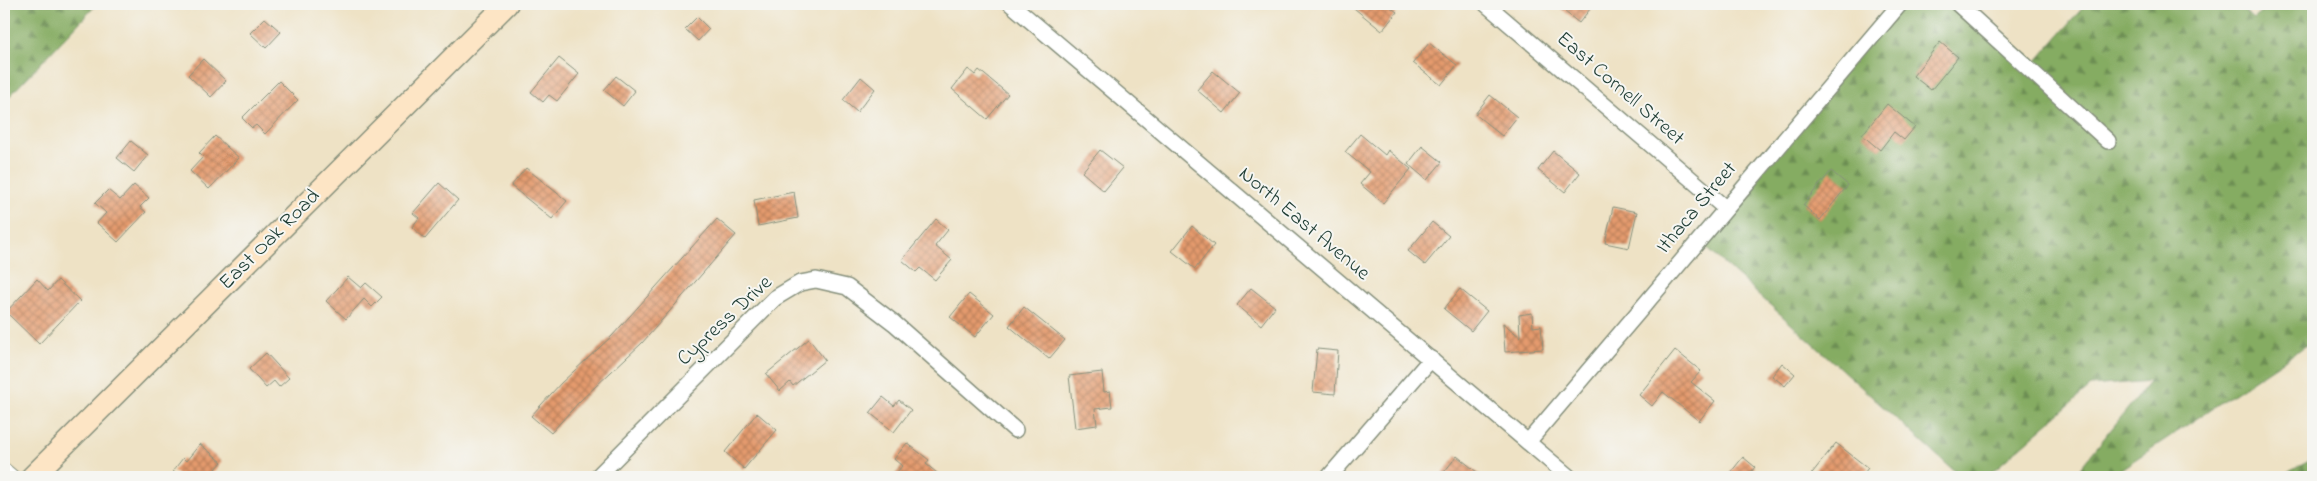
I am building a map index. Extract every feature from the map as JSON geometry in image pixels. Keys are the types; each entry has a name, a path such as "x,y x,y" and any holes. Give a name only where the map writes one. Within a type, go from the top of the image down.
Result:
{"street":[{"name":"East Oak Road","path":"32,477 507,4"},
{"name":"North East Avenue","path":"1011,4 1569,477"},
{"name":"East Cornell Street","path":"1486,4 1725,208"},
{"name":"Ithaca Street","path":"1528,442 1900,4"},
{"path":"1958,4 2108,141"},
{"name":"Cypress Drive","path":"597,477 775,298 800,283 816,280 847,287 863,298 894,322 1015,430"},
{"path":"1329,477 1431,359"}],"lane":[{"path":"4,466 18,477"}],"green space":[{"path":"4,4 97,4 4,102"},
{"path":"1901,4 1959,4 2036,62 2086,4 2235,4 2254,19 2272,4 2313,4 2313,347 2310,343 2109,477 2073,477 2150,381 2091,386 1986,477 1961,477 1700,242"},
{"path":"2313,459 2313,477 2279,477"}],"building":[{"path":"1349,4 1386,4 1397,12 1382,31"},
{"path":"1555,4 1594,4 1579,23"},
{"path":"697,17 709,29 698,41 685,29"},
{"path":"265,18 281,32 266,48 250,33"},
{"path":"1940,42 1958,57 1931,90 1913,76"},
{"path":"1429,43 1457,65 1441,85 1413,63"},
{"path":"559,58 579,74 557,101 549,95 543,102 531,92"},
{"path":"203,59 226,81 211,97 188,75"},
{"path":"968,69 975,75 979,70 1008,94 987,119 952,89"},
{"path":"1213,71 1240,93 1224,113 1197,90"},
{"path":"616,76 635,91 623,106 604,90"},
{"path":"861,77 875,89 857,112 843,100"},
{"path":"279,81 298,100 265,134 256,125 252,128 242,118"},
{"path":"1490,95 1517,117 1502,136 1475,114"},
{"path":"1887,104 1915,127 1904,140 1894,132 1880,150 1862,135"},
{"path":"1360,134 1385,155 1388,150 1411,169 1383,203 1360,184 1370,172 1345,152"},
{"path":"215,136 239,158 209,189 190,171 203,157 199,153"},
{"path":"131,141 148,155 134,172 117,158"},
{"path":"1422,146 1442,162 1427,180 1408,164"},
{"path":"1100,150 1123,168 1104,191 1082,172"},
{"path":"1553,151 1580,173 1565,192 1538,170"},
{"path":"526,168 567,201 552,219 511,186"},
{"path":"1831,171 1848,185 1820,220 1803,205"},
{"path":"439,183 458,200 425,239 412,227 419,218 413,213"},
{"path":"134,185 149,198 140,207 146,212 118,242 97,223 106,213 95,203 108,190 120,200"},
{"path":"794,192 798,218 758,226 754,200"},
{"path":"1613,207 1637,212 1629,248 1605,243"},
{"path":"717,219 736,235 642,343 580,401 551,433 531,416 561,383 612,336"},
{"path":"936,219 948,230 935,246 952,260 935,280 920,268 916,272 902,260"},
{"path":"1432,222 1449,236 1425,265 1408,251"},
{"path":"1192,226 1214,245 1195,269 1172,251"},
{"path":"348,277 361,288 366,283 382,297 372,307 364,299 346,319 326,301"},
{"path":"37,279 48,291 58,280 80,301 39,344 6,312"},
{"path":"1251,288 1275,307 1261,325 1237,305"},
{"path":"1460,289 1487,311 1471,331 1444,309"},
{"path":"969,294 994,314 975,337 950,317"},
{"path":"1024,307 1065,340 1049,359 1009,326"},
{"path":"1532,313 1533,327 1541,326 1543,349 1505,352 1503,323 1520,337 1519,315"},
{"path":"809,339 825,360 793,386 790,382 780,391 766,374"},
{"path":"1317,349 1338,351 1335,394 1313,392"},
{"path":"1675,350 1701,371 1691,382 1715,401 1699,421 1663,392 1652,406 1639,395"},
{"path":"266,353 289,378 279,387 274,381 266,388 249,369"},
{"path":"1782,363 1795,374 1785,386 1772,376"},
{"path":"1102,372 1104,392 1110,391 1112,407 1095,409 1097,425 1075,428 1069,376"},
{"path":"883,397 894,406 899,400 911,410 894,432 870,413"},
{"path":"757,413 777,430 744,469 725,452"},
{"path":"907,443 929,460 926,464 942,477 893,477 902,466 894,459"},
{"path":"1836,443 1868,468 1861,477 1809,477"},
{"path":"200,444 222,462 209,477 180,477 173,471 183,458 186,461"},
{"path":"1457,456 1483,477 1440,477"},
{"path":"1743,457 1755,467 1747,477 1727,477"}]}
